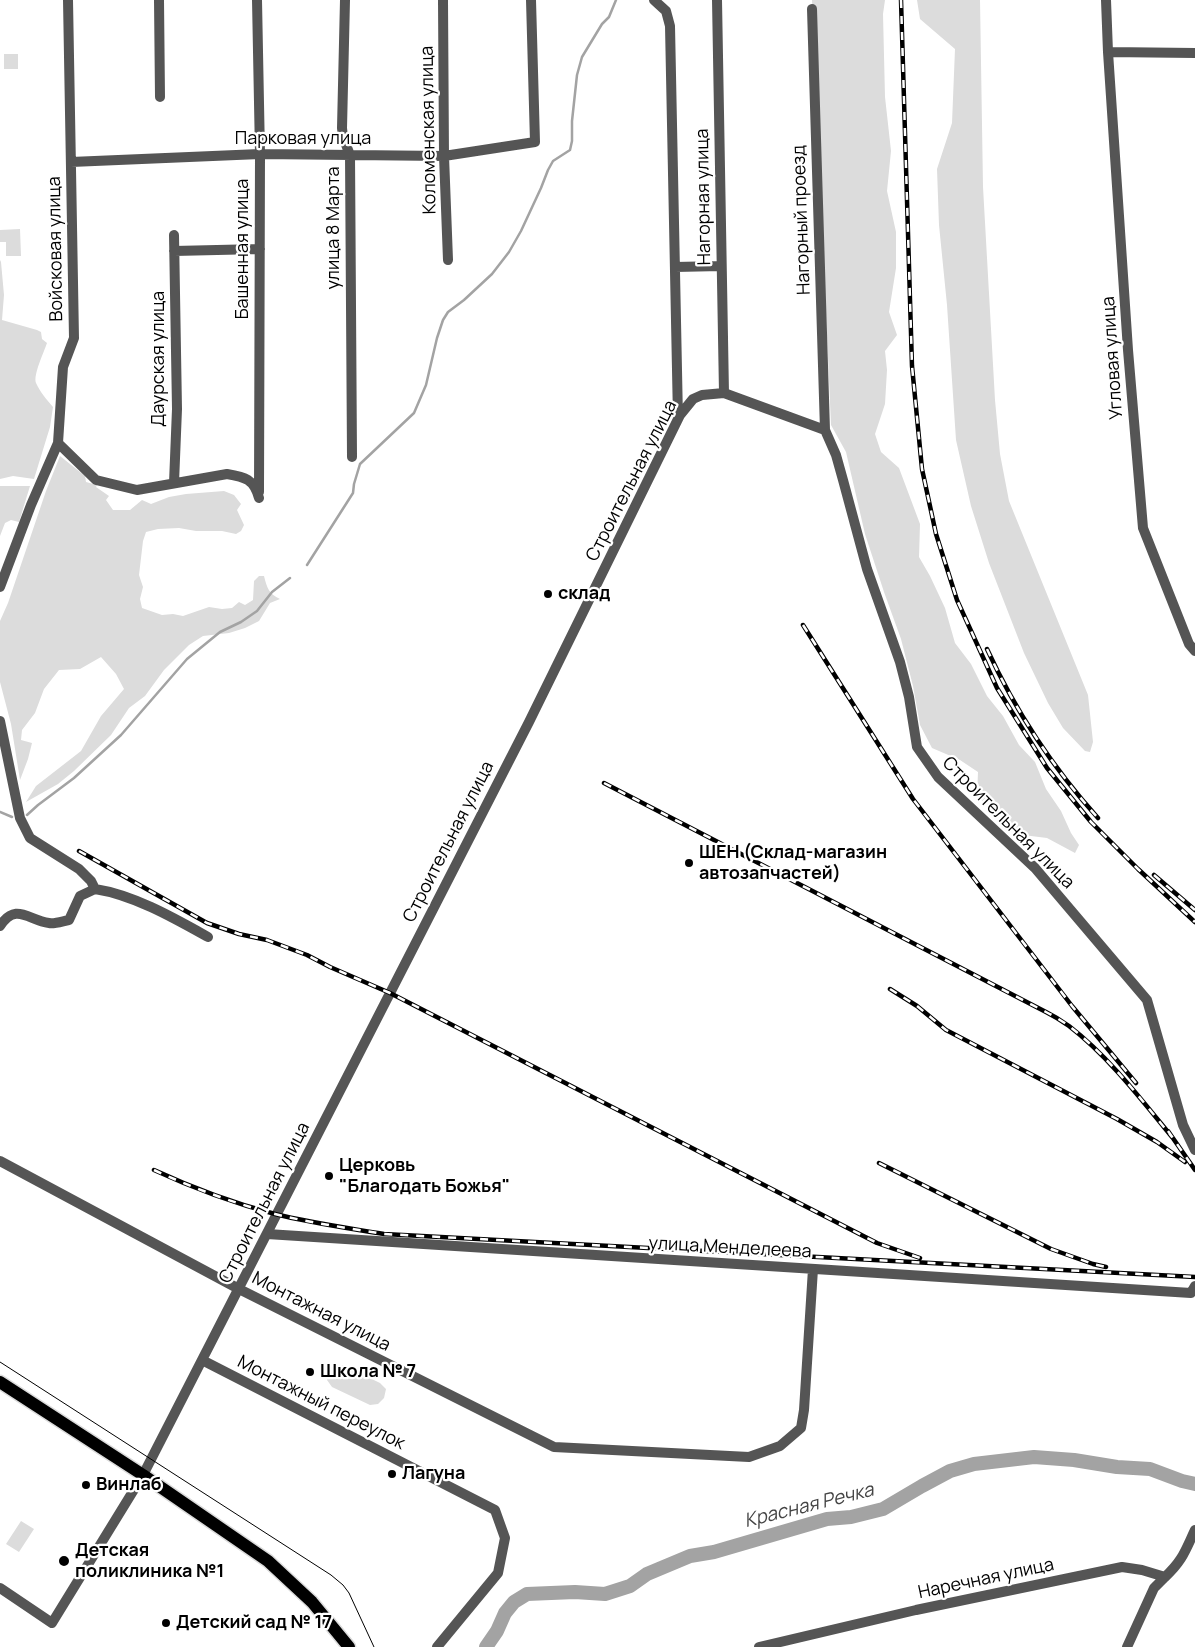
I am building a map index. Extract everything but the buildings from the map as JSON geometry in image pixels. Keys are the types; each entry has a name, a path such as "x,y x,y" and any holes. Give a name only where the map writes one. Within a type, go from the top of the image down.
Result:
{"main road":[{"path":"0,1382 144,1475 268,1561 312,1602 349,1647"}],"street":[{"name":"Войсковая улица","path":"0,587 31,505 58,443 63,367 74,338 68,0"},
{"path":"159,0 160,97"},
{"name":"Башенная улица","path":"174,483 214,475 227,474 239,476 252,483 258,498 260,154 257,0"},
{"name":"улица 8 Марта","path":"345,0 342,128 343,137 350,155 352,457"},
{"name":"Коломенская улица","path":"443,0 444,156 448,260"},
{"name":"Парковая улица","path":"71,162 260,154 444,156 535,142 531,0"},
{"path":"654,0 666,11 670,26 678,420"},
{"name":"Нагорная улица","path":"717,0 724,394"},
{"name":"Угловая улица","path":"1106,0 1128,350 1143,528 1189,644 1195,651"},
{"name":"Нагорный проезд","path":"812,9 825,430"},
{"path":"1108,52 1195,53"},
{"name":"Даурская улица","path":"174,236 177,409 174,483"},
{"path":"174,251 260,248"},
{"path":"675,267 721,266"},
{"name":"Строительная улица","path":"0,1588 52,1623 144,1475 529,722 678,420 693,399 702,395 724,394 825,430 836,455 867,569 900,662 909,697 917,747 938,777 1035,868 1147,1000 1182,1125 1195,1150"},
{"path":"58,443 96,480 137,490 174,483"},
{"path":"0,721 20,818 30,838 79,870 91,880 95,889"},
{"path":"0,926 6,917 20,913 50,924 68,920 80,896 95,889 130,898 208,937"},
{"name":"Монтажная улица","path":"0,1161 239,1289 554,1447 749,1457 780,1446 800,1428 804,1410 813,1269"},
{"name":"улица Менделеева","path":"267,1234 813,1269 1193,1290"},
{"name":"Монтажный переулок","path":"202,1360 495,1510 505,1538 498,1573 437,1647"},
{"path":"1127,1647 1154,1588 1175,1567 1185,1553 1195,1530"},
{"name":"Наречная улица","path":"759,1647 916,1610 1122,1567 1142,1570 1165,1577"}],"shaded area":[{"path":"812,0 885,0 883,14 885,97 891,151 887,191 896,232 896,268 889,312 897,335 885,351 887,370 885,404 875,434 881,452 899,468 920,524 919,557 945,608 955,643 971,664 987,696 1003,716 1019,745 1035,762 1046,789 1061,811 1079,845 1075,853 1047,838 1023,835 977,797 978,772 960,760 932,748 920,725 913,686 901,639 865,534 846,452 831,425"},
{"path":"917,0 980,0 983,187 995,400 1000,454 1009,501 1088,695 1093,742 1090,752 1085,751 1063,728 1048,703 1024,653 989,563 971,506 956,440 947,305 939,225 937,169 952,123 955,49 920,19"},
{"path":"4,54 18,54 18,69 4,69"},
{"path":"20,229 21,256 6,256 6,242 0,242 0,230"},
{"path":"0,260 4,295 2,320 41,332 42,339 47,343 35,379 40,390 53,407 50,427 34,479 13,476 0,479"},
{"path":"60,456 85,476 86,482 97,485 96,487 109,496 106,500 113,510 130,510 142,500 151,504 169,497 224,491 234,495 241,504 237,510 244,525 241,531 236,534 222,531 196,531 179,528 158,529 146,532 143,541 139,575 143,587 140,599 142,608 162,615 173,614 183,616 209,607 232,608 239,602 245,605 253,600 254,581 259,576 264,576 269,590 280,599 270,603 259,621 229,633 203,636 189,645 164,670 145,696 129,708 111,735 74,771 58,784 26,802 36,786 81,751 101,716 124,689 116,674 101,657 80,669 59,670 44,689 35,713 22,730 21,740 32,743 20,780 11,724 0,682 0,621"},
{"path":"0,486 30,486 19,522 11,520 5,523 0,536"},
{"path":"334,1365 343,1365 380,1383 386,1389 384,1398 378,1404 370,1405 332,1387 327,1380 329,1371"},
{"path":"21,1521 34,1529 19,1552 6,1544"}],"waterway":[{"path":"307,565 353,493 360,464 414,413 426,385 437,338 448,312 492,274 509,252 521,231 553,161 570,150 577,75 582,57 602,24 609,17 616,0"},
{"path":"27,815 74,778 121,735 187,659 220,632 241,622 257,611 272,592 290,578"},
{"path":"0,812 12,817"},
{"name":"Красная Речка","path":"486,1647 497,1631 505,1613 514,1602 527,1594 575,1592 605,1594 630,1586 647,1574 690,1556 714,1552 827,1519 851,1517 883,1509 950,1471 974,1464 1034,1457 1074,1460 1117,1467 1150,1469 1195,1484"}],"tram line":[{"path":"0,1362 331,1575 349,1593 374,1647"}],"railway":[{"path":"901,0 912,366 922,469 936,534 957,600 997,688 1047,768 1091,822 1195,922"},
{"path":"803,625 913,799 1072,1006 1136,1083"},
{"path":"987,649 1010,694 1036,738 1050,759 1098,818"},
{"path":"604,783 1058,1019 1069,1026 1111,1064 1172,1137"},
{"path":"79,851 207,923 239,934 267,940 307,955 390,993 877,1243 920,1258"},
{"path":"1154,875 1195,910"},
{"path":"890,989 917,1006 946,1030 1117,1119 1157,1142 1185,1162"},
{"path":"1168,1131 1195,1170"},
{"path":"879,1163 1051,1249 1106,1267"},
{"path":"154,1170 213,1195 259,1210 302,1220 384,1234 1195,1277"}],"place":[{"name":"склад","path":"548,594"},
{"name":"ШЕН (Склад-магазин автозапчастей)","path":"689,863"},
{"name":"Церковь \"Благодать Божья\"","path":"329,1176"},
{"name":"Школа № 7","path":"310,1372"},
{"name":"Лагуна","path":"392,1474"},
{"name":"Винлаб","path":"86,1485"},
{"name":"Детская поликлиника №1","path":"64,1561"},
{"name":"Детский сад № 17","path":"166,1623"}]}
